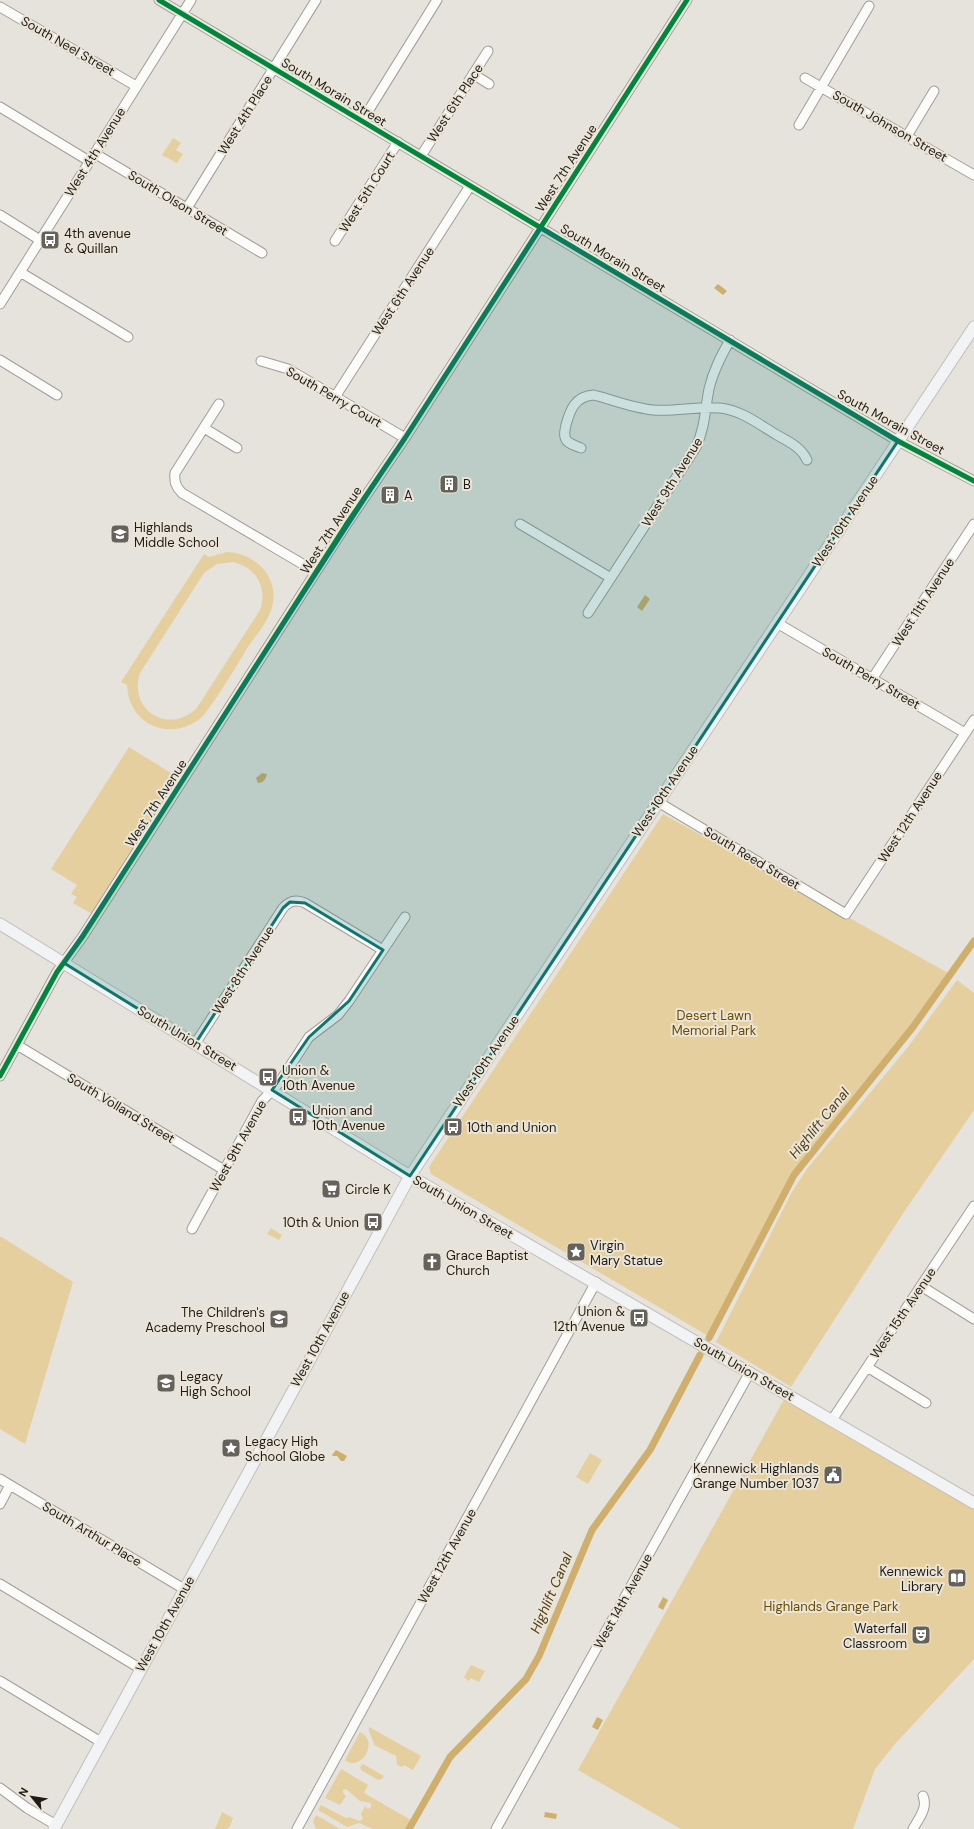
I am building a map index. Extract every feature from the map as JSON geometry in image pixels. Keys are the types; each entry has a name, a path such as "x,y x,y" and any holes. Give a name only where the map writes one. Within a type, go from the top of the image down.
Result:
{"main road":[{"name":"West 10th Avenue","path":"55,1827 410,1176 898,441 973,331"},
{"name":"South Union Street","path":"0,924 410,1176 596,1282 974,1503"}],"street":[{"name":"South Morain Street","path":"159,0 898,441 922,452 974,482"},
{"name":"West 4th Avenue","path":"0,304 191,0"},
{"name":"West 4th Place","path":"187,208 316,0"},
{"path":"362,121 437,0"},
{"name":"West 7th Avenue","path":"0,1076 64,963 88,929 316,572 405,438 687,0"},
{"name":"South Neel Street","path":"0,6 136,86"},
{"path":"799,125 869,6"},
{"name":"West 6th Place","path":"421,156 488,51"},
{"path":"473,74 489,84"},
{"name":"South Johnson Street","path":"805,78 974,175"},
{"path":"908,136 934,91"},
{"name":"South Olson Street","path":"0,107 187,208 262,253"},
{"name":"West 5th Court","path":"335,241 398,142"},
{"name":"West 6th Avenue","path":"335,397 470,186"},
{"path":"0,215 40,240"},
{"path":"20,272 128,337"},
{"name":"West 9th Avenue","path":"588,613 702,436 713,376 718,362 730,340"},
{"path":"0,360 57,395"},
{"name":"South Perry Court","path":"261,362 288,369 405,438"},
{"path":"581,448 567,441 565,433 571,408 578,400 587,395 594,395 650,410 707,408 732,411 746,417 796,446 804,454 807,460"},
{"path":"219,404 175,473 176,485 182,493 316,572"},
{"path":"204,428 237,448"},
{"path":"520,524 611,578"},
{"name":"West 11th Avenue","path":"872,679 974,524"},
{"name":"South Perry Street","path":"777,623 965,734"},
{"name":"West 12th Avenue","path":"846,914 974,720"},
{"name":"South Reed Street","path":"658,802 846,914"},
{"name":"West 8th Avenue","path":"195,1044 286,904 294,901 305,903 383,950"},
{"name":"West 9th Avenue","path":"192,1229 262,1101 279,1083 309,1037 343,1009 405,917"},
{"name":"South Volland Street","path":"17,1045 224,1170"},
{"name":"West 15th Avenue","path":"832,1420 974,1206"},
{"name":"West 12th Avenue","path":"297,1829 596,1282"},
{"path":"921,1286 974,1319"},
{"path":"867,1367 926,1403"},
{"name":"West 14th Avenue","path":"496,1829 750,1372"},
{"name":"South Arthur Place","path":"0,1479 184,1589"},
{"path":"0,1504 10,1485"},
{"path":"0,1584 141,1669"},
{"path":"0,1681 101,1742"},
{"path":"0,1788 55,1827"},
{"path":"912,1829 925,1807 923,1796"}],"highlighted area":[{"path":"541,228 898,441 410,1176 272,1090 309,1037 349,1001 383,950 305,903 290,902 283,908 195,1044 64,963"}],"green space":[{"path":"173,138 181,143 176,150 183,154 177,163 162,155"},
{"path":"227,552 238,553 256,562 269,577 274,596 272,607 265,623 203,716 191,724 179,728 166,729 154,726 144,720 136,711 130,699 127,685 121,682 204,554 209,557","holes":["233,562 241,565 254,574 261,586 262,602 260,610 196,709 185,716 173,719 162,719 145,707 140,697 138,686 140,673 204,573 217,564"]},
{"path":"129,747 179,778 92,914 73,903 77,897 71,894 77,885 51,869"},
{"name":"Desert Lawn Memorial Park","path":"663,814 950,974 793,1178 710,1337 431,1174 429,1167"},
{"path":"957,980 974,993 974,1110 902,1215 791,1387 716,1342 793,1190 807,1169 908,1047"},
{"path":"271,1228 282,1235 279,1240 267,1234"},
{"path":"0,1236 73,1282 25,1444 0,1429"},
{"name":"Highlands Grange Park","path":"787,1394 974,1503 974,1659 894,1745 875,1769 853,1829 681,1829 578,1770"},
{"path":"590,1453 602,1460 588,1484 576,1477"},
{"path":"471,1665 485,1671 479,1682 471,1678 469,1681 464,1677"},
{"path":"369,1727 421,1756 413,1770 404,1765 402,1767 397,1765 396,1756 374,1745"},
{"path":"360,1732 366,1736 368,1748 362,1759 351,1763 345,1760"},
{"path":"363,1764 384,1776 382,1779 378,1780 361,1770 360,1767"},
{"path":"341,1769 368,1785 364,1793 411,1820 406,1829 373,1829 359,1823 347,1827 318,1810 321,1805 346,1818 349,1817 360,1821 363,1819 361,1814 365,1806 368,1809 371,1807 371,1803 360,1801 346,1789 343,1790 343,1793 346,1796 340,1805 325,1798"},
{"path":"222,1812 233,1818 230,1826 227,1829 215,1829"},
{"path":"316,1815 340,1829 316,1829 313,1821"}],"shaded area":[{"path":"718,284 727,291 723,295 714,288"},
{"path":"645,595 650,599 642,611 637,607"},
{"path":"262,773 267,774 266,778 258,783 256,778"},
{"path":"336,1450 347,1456 344,1461 341,1461 337,1456 332,1455"},
{"path":"663,1597 668,1600 663,1610 658,1607"},
{"path":"597,1717 603,1720 598,1730 592,1727"},
{"path":"545,1812 557,1814 556,1819 544,1817"}],"waterway":[{"name":"Highlift Canal","path":"709,1338 794,1175 913,1027 974,941"},
{"name":"Highlift Canal","path":"409,1829 450,1757 526,1679 539,1656 592,1530 650,1450 700,1355"}],"cycle path":[{"path":"159,0 898,441 974,481"},
{"path":"0,1076 57,972 83,936 346,525 405,438 687,0"}],"place":[{"name":"4th avenue & Quillan","path":"50,240"},
{"name":"B","path":"449,484"},
{"name":"A","path":"390,495"},
{"name":"Highlands Middle School","path":"120,534"},
{"name":"Union & 10th Avenue","path":"268,1077"},
{"name":"Union and 10th Avenue","path":"298,1117"},
{"name":"10th and Union","path":"453,1127"},
{"name":"Circle K","path":"331,1189"},
{"name":"10th & Union","path":"373,1222"},
{"name":"Virgin Mary Statue","path":"576,1252"},
{"name":"Grace Baptist Church","path":"432,1262"},
{"name":"Union & 12th Avenue","path":"639,1318"},
{"name":"The Children's Academy Preschool","path":"279,1319"},
{"name":"Legacy High School","path":"166,1383"},
{"name":"Legacy High School Globe","path":"231,1448"},
{"name":"Kennewick Highlands Grange Number 1037","path":"833,1475"},
{"name":"Kennewick Library","path":"957,1578"},
{"name":"Waterfall Classroom","path":"921,1635"}]}
